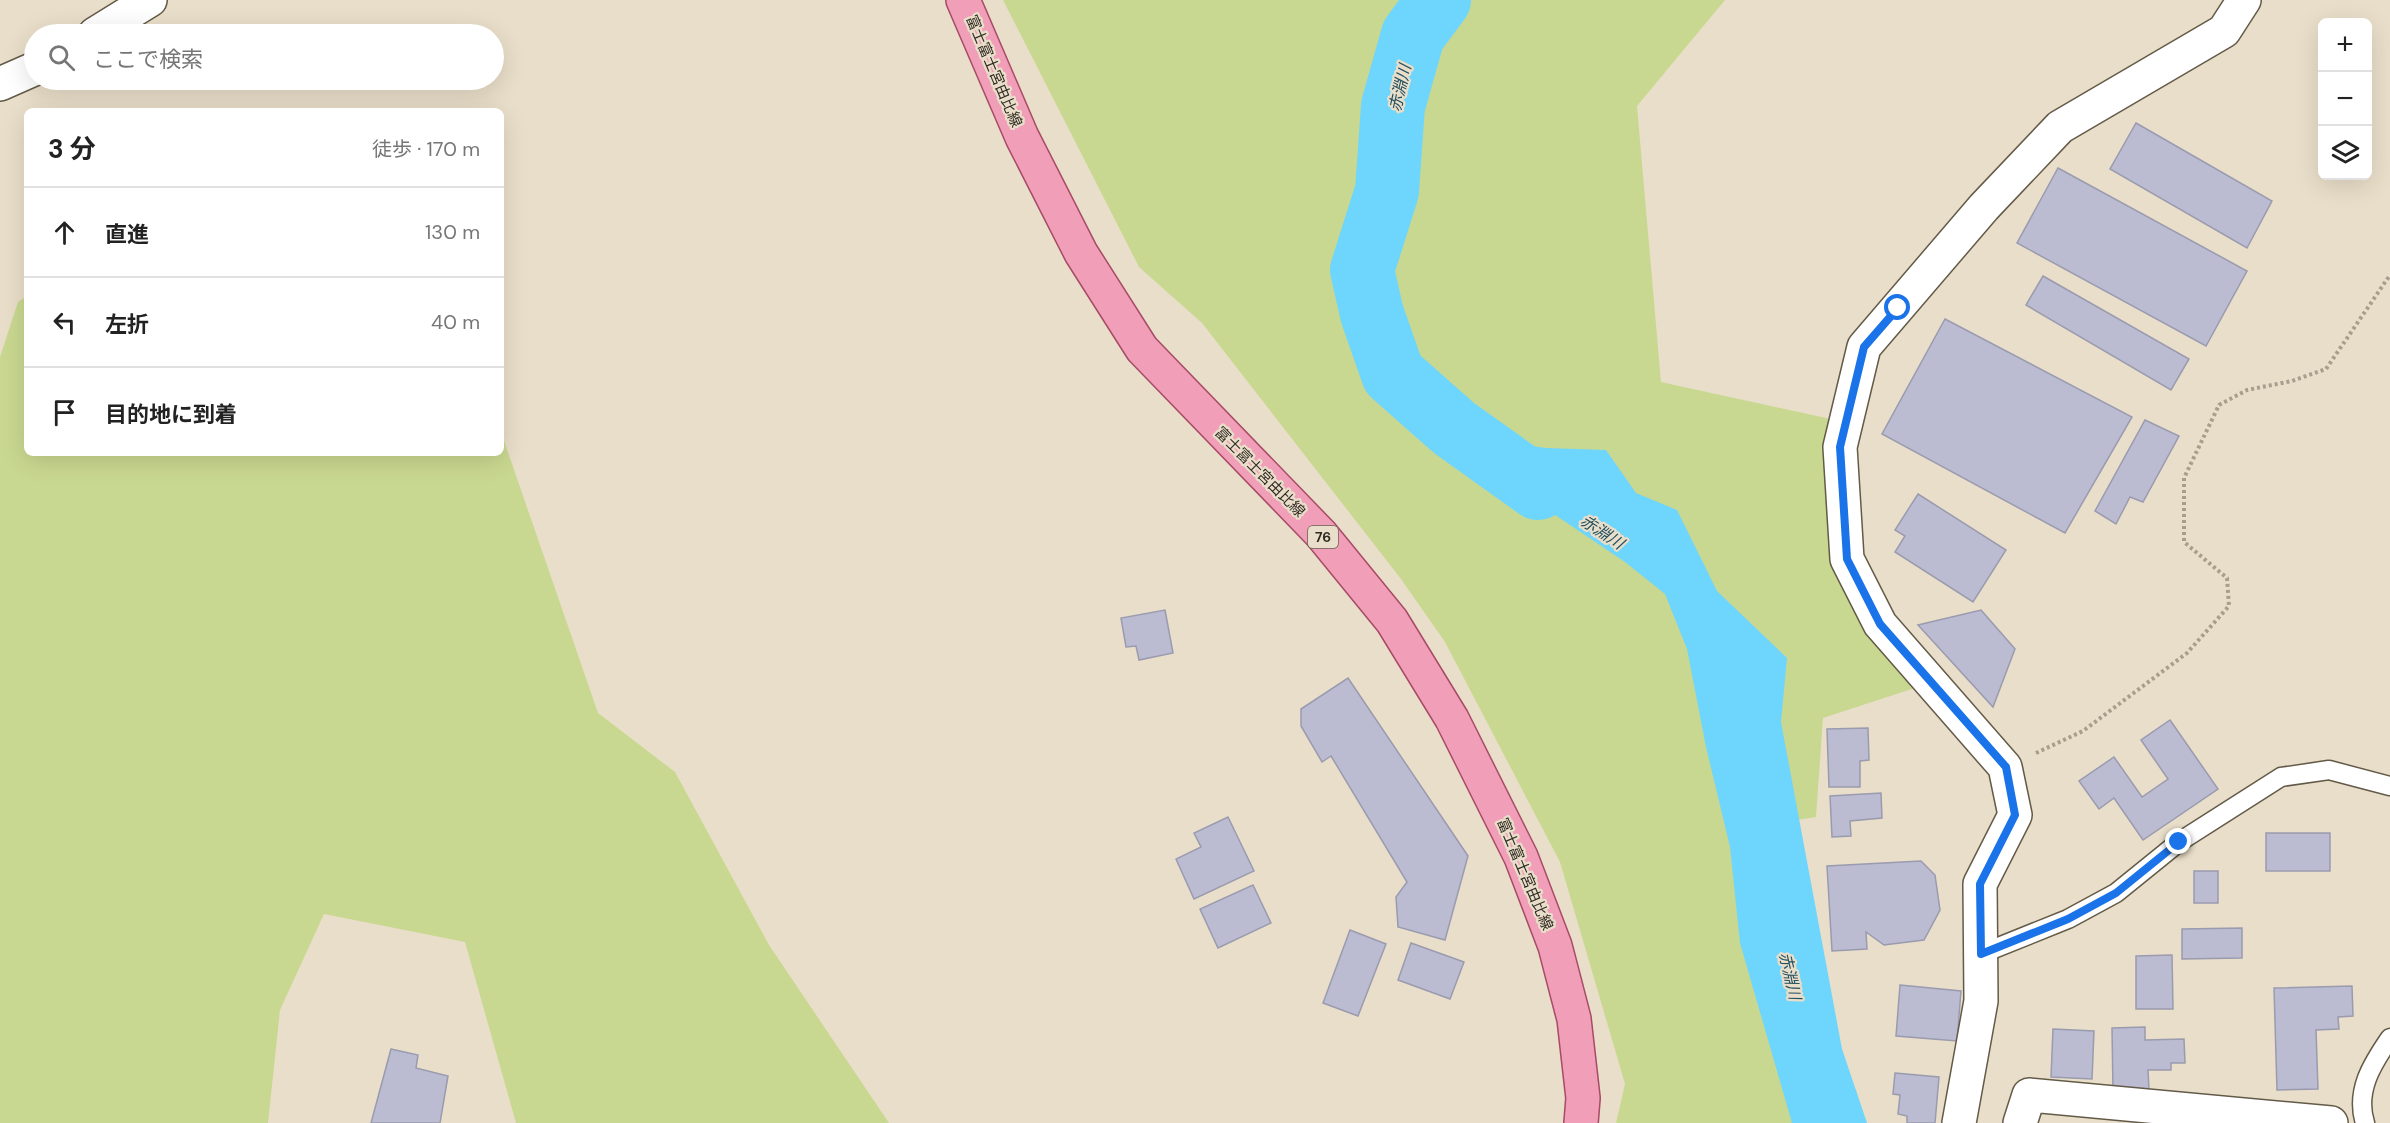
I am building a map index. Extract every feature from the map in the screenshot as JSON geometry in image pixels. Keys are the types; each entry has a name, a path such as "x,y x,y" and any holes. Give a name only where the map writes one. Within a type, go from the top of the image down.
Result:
{"main road":[{"name":"富士富士宮由比線","path":"963,0 1022,138 1081,254 1142,349 1321,534 1392,621 1452,719 1521,857 1555,946 1574,1019 1583,1098 1581,1123"}],"street":[{"path":"111,24 150,0"},
{"path":"1959,1123 1981,1001 1980,884 2015,815 2006,767 1880,624 1847,559 1840,447 1864,347 1984,207 2060,127 2224,31 2244,0"},
{"path":"0,84 24,73"},
{"path":"2020,1123 2029,1095 2331,1123"}],"lane":[{"path":"1981,954 2068,919 2116,893 2179,842 2281,777 2330,770 2390,786"},
{"path":"2365,1123 2360,1107 2368,1070 2390,1038"}],"path":[{"path":"2006,767 2083,731 2187,654 2229,606 2227,578 2184,542 2184,478 2207,427 2219,405 2247,390 2292,381 2326,369 2390,275"}],"green space":[{"path":"1003,0 1725,0 1637,106 1661,382 1835,420 1845,542 1921,686 1823,718 1816,817 1740,829 1797,1078 1856,1090 1865,1123 1616,1123 1625,1084 1560,862 1445,642 1401,579 1202,323 1139,267"},
{"path":"24,298 24,456 504,456 504,441 598,713 675,772 769,945 889,1123 516,1123 465,942 324,914 280,1010 268,1123 0,1123 0,357 18,302"}],"water":[{"path":"1466,437 1546,448 1606,450 1636,493 1677,510 1717,591 1787,658 1781,722 1842,1049 1867,1123 1792,1123 1740,943 1730,847 1706,747 1687,649 1665,594 1625,562 1478,463"}],"building":[{"path":"2136,123 2272,201 2247,248 2110,169"},
{"path":"2058,168 2247,271 2206,346 2017,243"},
{"path":"2043,276 2189,359 2171,390 2026,305"},
{"path":"1945,319 2132,417 2065,533 1882,434"},
{"path":"2145,420 2179,436 2143,502 2130,497 2116,524 2095,511"},
{"path":"1918,494 2006,550 1973,602 1895,552 1905,536 1895,530"},
{"path":"1165,610 1173,653 1139,660 1136,646 1126,647 1121,618"},
{"path":"1981,610 2015,649 1993,707 1918,625"},
{"path":"1348,678 1468,856 1445,940 1398,927 1396,897 1407,882 1331,756 1322,762 1301,726 1301,709"},
{"path":"2170,720 2218,789 2143,840 2114,798 2099,809 2079,781 2114,757 2142,797 2168,779 2141,740"},
{"path":"1868,728 1869,760 1860,761 1860,787 1829,787 1827,729"},
{"path":"1881,793 1882,818 1850,821 1851,836 1832,837 1830,796"},
{"path":"1228,817 1254,871 1194,899 1176,859 1201,847 1194,833"},
{"path":"2266,833 2330,833 2330,871 2266,871"},
{"path":"1921,861 1935,875 1940,910 1924,940 1884,945 1866,932 1867,949 1832,951 1827,866"},
{"path":"2194,871 2218,871 2218,903 2194,903"},
{"path":"1253,885 1271,923 1218,948 1200,909"},
{"path":"2242,928 2242,958 2182,959 2182,929"},
{"path":"1350,930 1386,944 1358,1016 1323,1003"},
{"path":"1411,943 1464,962 1450,999 1398,980"},
{"path":"2172,955 2173,1009 2136,1009 2136,956"},
{"path":"1900,985 1961,991 1957,1041 1896,1036"},
{"path":"2352,986 2353,1016 2338,1017 2339,1029 2316,1030 2318,1089 2277,1090 2274,988"},
{"path":"2145,1027 2145,1040 2184,1039 2185,1063 2171,1063 2171,1070 2148,1070 2149,1090 2113,1091 2112,1028"},
{"path":"2053,1029 2094,1031 2092,1079 2051,1077"},
{"path":"391,1049 418,1055 416,1068 448,1076 440,1123 371,1123"},
{"path":"1895,1073 1939,1077 1935,1123 1907,1123 1907,1116 1898,1114 1900,1095 1893,1094"}],"waterway":[{"name":"赤淵川","path":"1439,0 1413,35 1393,106 1387,191 1362,270 1372,314 1393,374 1454,428 1538,488"}],"route":[{"path":"1898,308 1864,347 1840,447 1847,559 1880,624 2006,767 2015,815 1980,884 1981,954 2068,919 2116,893 2179,842"}]}
